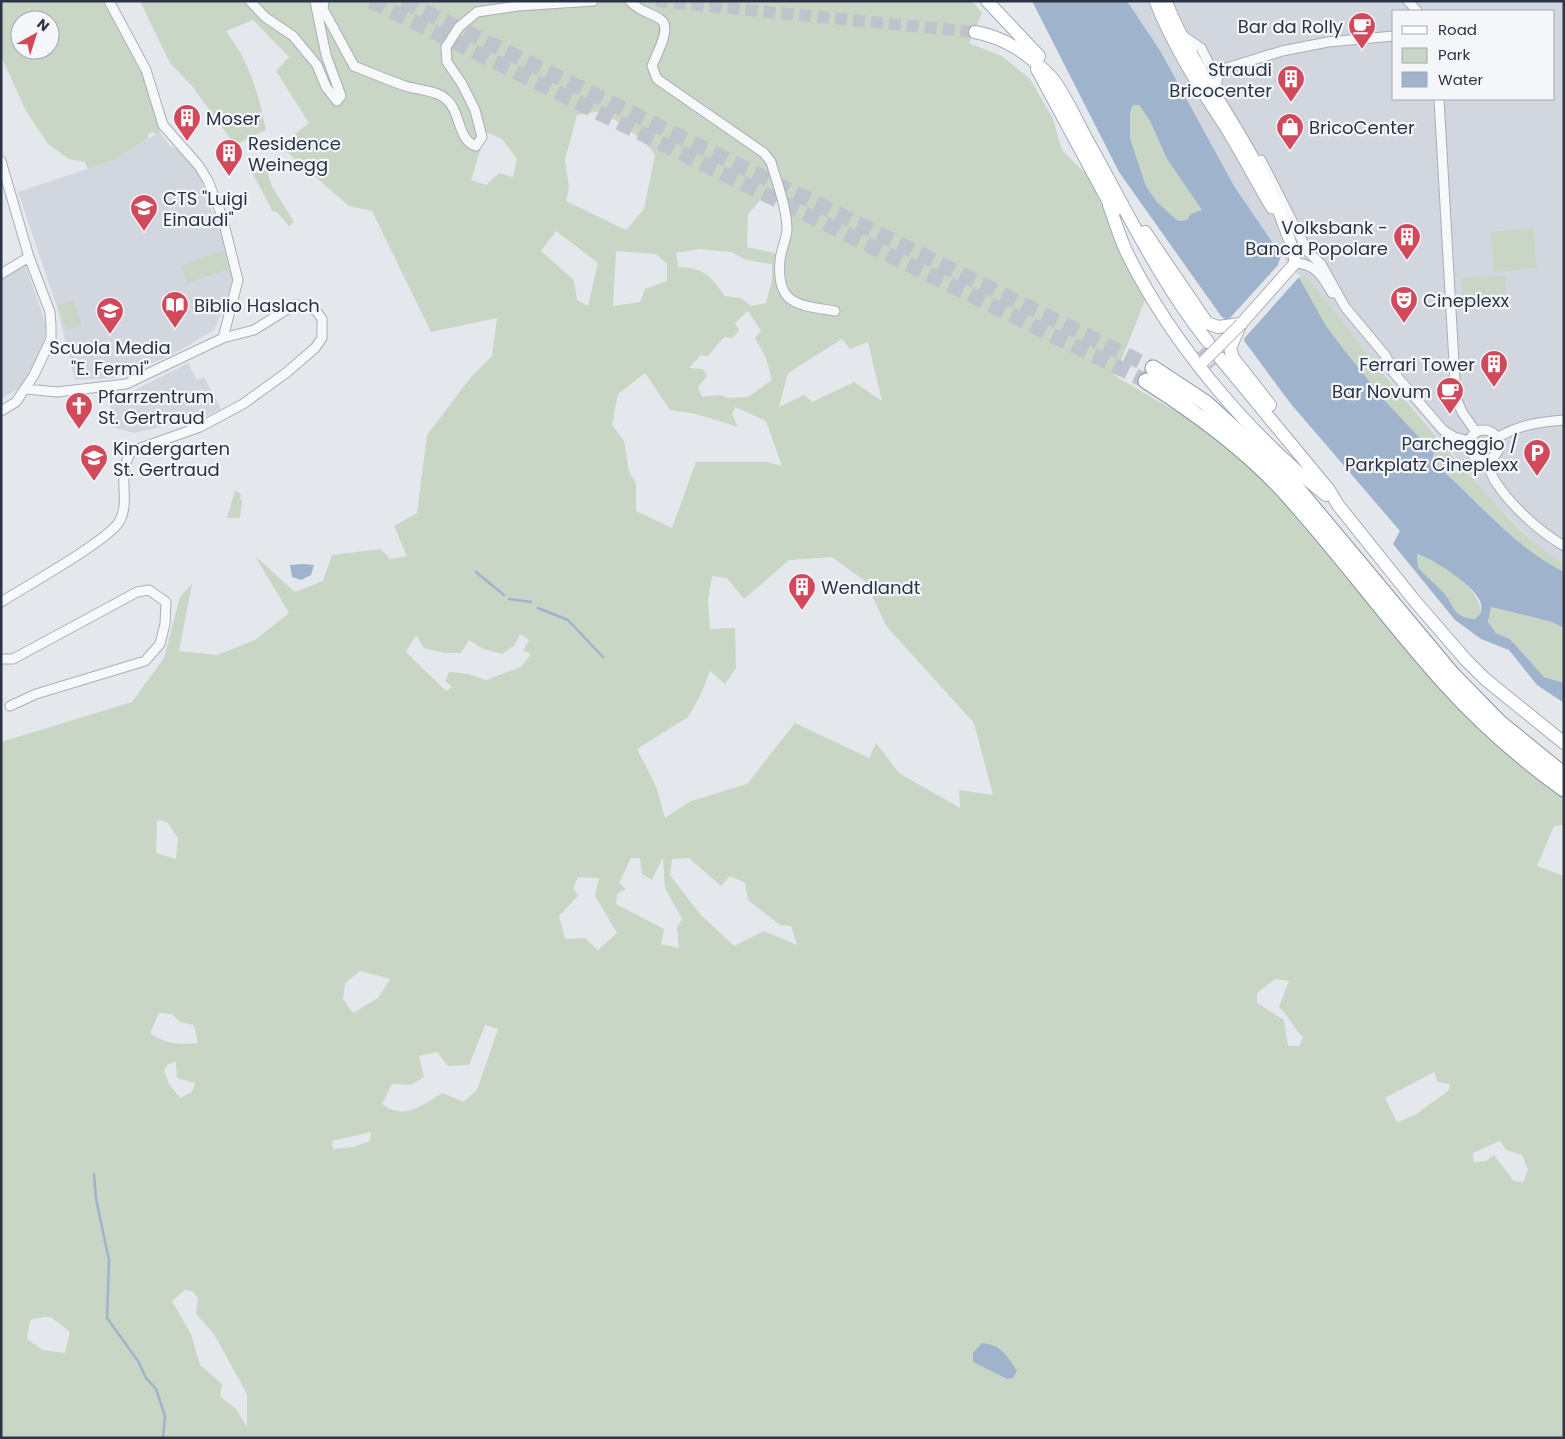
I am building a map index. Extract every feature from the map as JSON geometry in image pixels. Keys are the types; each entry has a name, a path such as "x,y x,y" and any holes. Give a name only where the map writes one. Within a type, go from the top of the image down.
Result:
{"highway":[{"path":"1564,775 1499,722 1452,674 1290,480 1206,403 1149,374 1243,451 1314,527 1446,683 1495,733 1564,789"}],"main road":[{"path":"987,1 1048,66 1053,79 1143,245 1205,345 1166,299 1109,205 1034,62"},
{"path":"1155,1 1170,38 1197,86 1226,129 1285,229 1294,248 1295,263 1210,362 1210,380 1243,418 1305,479 1327,493"},
{"path":"1166,1 1182,35 1272,192 1285,229"},
{"path":"975,32 1001,39 1014,45 1053,79"},
{"path":"1110,181 1204,319 1218,328 1241,324"},
{"path":"1109,205 1128,254 1182,346 1210,362 1338,505 1414,600 1465,659 1485,679 1564,744"},
{"path":"1241,324 1230,348 1233,358 1319,467 1327,493"}],"street":[{"path":"109,1 146,70 163,125 199,166 208,181 222,216 238,280 223,338"},
{"path":"250,1 265,17 293,36 316,65 326,87 338,101 341,96 341,90 326,55 315,1"},
{"path":"324,1 323,9 354,66 406,86 445,98 457,115 465,139 470,144 476,146 482,137 480,124 462,84 447,62 446,47 459,27 477,12 518,6 593,1"},
{"path":"630,1 638,9 661,19 664,26 663,43 652,66 657,79 764,153 772,162 787,230 780,260 781,289 787,298 796,302 835,311"},
{"path":"1182,35 1201,48 1209,64 1220,70 1282,51 1328,42 1392,36"},
{"path":"1220,70 1216,85 1234,125"},
{"path":"1439,100 1456,398 1462,412 1476,432"},
{"path":"1241,137 1256,152 1308,252 1321,264 1346,307 1385,355 1397,376"},
{"path":"1,161 29,257 50,312 51,325 51,339 26,389 16,402 1,411"},
{"path":"1,274 29,257"},
{"path":"1295,263 1305,264 1320,272 1350,322 1443,430 1469,442"},
{"path":"1,602 105,536 119,521 125,500 123,471 132,451 198,428 243,404 286,373 315,348 322,338 324,328 322,319 317,312 307,306 294,305 254,330 223,338 126,384 57,392 26,389"},
{"path":"1497,438 1512,428 1528,423 1564,420"},
{"path":"1490,431 1497,438 1497,451 1486,459 1476,458 1471,452 1469,442 1476,432 1490,431"},
{"path":"1486,459 1494,480 1512,501 1535,525 1564,546"},
{"path":"1,658 13,659 137,592 149,590 166,602 165,624 160,644 145,661 36,694 10,706"}],"shaded area":[{"path":"1127,1 1564,1 1564,564 1544,552 1494,502 1348,330 1306,275 1300,279 1283,261 1281,255 1234,186 1161,52"},
{"path":"160,132 170,146 177,149 193,166 204,182 202,183 234,272 227,300 214,330 179,351 115,378 75,380 56,304 18,192 114,160"},
{"path":"24,261 47,327 41,354 25,385 1,399 1,274"},
{"path":"188,363 197,380 204,377 221,409 204,417 134,433 115,428 109,398 135,390"}],"green space":[{"path":"1,1 106,1 143,72 160,132 156,134 153,132 147,135 149,138 114,160 88,169 85,162 69,159 48,144 25,109 1,56"},
{"path":"140,1 972,1 982,13 969,43 1002,56 1030,79 1053,119 1062,150 1089,177 1146,298 1115,376 1206,429 1271,487 1439,686 1487,738 1564,799 1564,825 1554,826 1537,866 1564,876 1564,1438 1,1438 1,742 132,702 164,658 180,597 192,584 179,651 217,655 255,640 289,613 255,556 295,592 323,581 332,555 381,549 390,559 407,556 394,526 417,513 427,435 471,377 492,356 497,318 431,332 372,211 349,206 280,146 309,123 276,71 289,57 253,20 226,31 241,55 252,78 266,130 235,145 192,86 170,63","holes":["602,111 638,137 655,155 644,209 626,230 566,201 569,188 565,160 577,115","486,132 502,139 517,159 513,177 499,173 486,185 471,180","763,197 778,201 784,230 779,254 747,247 748,214","556,231 598,263 588,306 577,300 574,280 541,251","699,249 731,252 746,260 772,264 772,280 766,303 751,306 741,298 725,296 706,274 694,269 678,267 676,253","616,251 656,254 667,264 667,281 645,289 640,302 613,306","748,311 761,331 755,338 766,358 772,380 748,397 729,398 719,395 702,397 698,387 707,376 703,369 689,368 701,355 708,356 724,337 733,338 739,330 735,323","842,339 850,349 868,342 882,401 854,382 812,402 804,395 779,407 788,373","645,373 670,410 696,414 738,427 732,414 735,407 766,421 782,466 767,462 696,462 672,528 636,511 636,483 629,472 624,441 612,425 618,394","832,557 865,581 887,627 974,723 993,795 959,790 960,808 899,773 876,743 869,758 795,723 747,784 691,801 665,818 656,786 637,749 688,717 701,694 710,671 725,684 736,668 735,628 710,629 708,601 712,576 727,578 744,599 789,560","520,634 529,640 523,651 531,654 521,667 486,680 468,674 449,672 445,681 452,687 446,691 406,652 416,635 424,648 445,653 461,653 469,640 483,649 502,654 515,645","157,820 167,822 178,838 176,859 156,853","663,857 665,888 682,919 677,927 679,948 661,944 664,929 616,904 617,894 626,889 619,883 631,858 640,858 642,874 652,880","689,858 721,886 730,876 745,883 748,900 780,925 791,926 797,945 764,931 734,946 699,913 670,875 672,859","578,877 599,878 595,896 617,933 598,950 585,938 565,939 559,916 578,896 573,888","360,971 390,979 378,998 353,1013 343,999 345,983","1275,979 1289,981 1279,1007 1303,1037 1299,1046 1288,1046 1284,1020 1257,1003 1257,993","159,1013 172,1014 180,1022 194,1025 198,1043 178,1044 167,1042 150,1033","485,1025 498,1029 477,1090 463,1102 443,1093 420,1106 406,1111 391,1109 382,1104 392,1084 411,1085 424,1077 419,1056 437,1052 448,1066 469,1065","176,1062 177,1078 195,1083 192,1092 180,1098 169,1084 164,1070 168,1064","1434,1072 1438,1082 1450,1084 1448,1091 1415,1115 1397,1122 1385,1098","371,1132 370,1141 353,1147 333,1149 332,1141","1500,1141 1506,1150 1522,1155 1528,1170 1523,1182 1514,1181 1494,1155 1486,1161 1474,1162 1473,1153","185,1290 192,1291 198,1298 196,1314 214,1334 247,1394 247,1427 236,1409 220,1396 222,1384 200,1365 191,1334 172,1301","51,1317 70,1332 65,1353 43,1350 27,1339 30,1320"]},
{"path":"1133,105 1139,105 1150,121 1167,159 1203,211 1187,220 1178,221 1157,202 1146,186 1130,138 1130,113"},
{"path":"246,161 258,173 266,169 272,186 294,222 289,226 277,212 273,212"},
{"path":"1533,228 1537,268 1494,272 1491,232"},
{"path":"223,251 229,269 187,283 181,266"},
{"path":"1306,275 1386,376 1449,451 1526,535 1564,564 1564,572 1545,561 1511,535 1432,461 1434,453 1388,404 1326,326 1300,279"},
{"path":"1505,276 1506,294 1462,296 1461,278"},
{"path":"71,301 74,302 82,325 67,330 58,305"},
{"path":"1484,433 1493,436 1496,445 1493,454 1484,457 1475,454 1472,445 1475,436"},
{"path":"235,491 241,494 240,518 227,518"},
{"path":"1417,554 1437,563 1466,585 1479,603 1481,613 1475,619 1462,616 1455,610 1448,597 1418,567"},
{"path":"1491,607 1552,622 1564,628 1564,683 1544,677 1510,639 1496,633 1488,622"}],"water":[{"path":"1032,1 1127,1 1161,52 1234,186 1281,255 1283,261 1300,279 1326,326 1345,351 1388,404 1434,453 1432,461 1511,535 1545,561 1564,572 1564,628 1552,622 1491,607 1488,622 1496,633 1510,639 1544,677 1564,683 1564,703 1537,685 1509,650 1481,639 1455,620 1393,544 1400,531 1291,404 1245,342 1241,332 1221,316 1119,172","holes":["1133,105 1139,105 1150,121 1167,159 1202,210 1191,214 1187,220 1178,221 1157,202 1146,186 1130,138 1130,113","1417,554 1452,573 1476,594 1481,603 1481,613 1475,619 1462,616 1455,610 1448,597 1418,567"]},
{"path":"290,565 314,565 311,575 301,580 292,577"},
{"path":"982,1343 994,1346 1007,1356 1017,1371 1013,1378 1007,1379 973,1362 973,1353"}],"pier":[{"path":"1282,252 1285,260 1300,276 1242,341 1239,333 1224,320 1230,318 1278,265"}],"waterway":[{"path":"476,572 504,595"},
{"path":"509,599 531,602"},
{"path":"538,608 568,620 603,657"},
{"path":"94,1174 96,1199 109,1260 107,1318 138,1361 146,1378 156,1389 165,1416 163,1438"}],"tunnel":[{"path":"371,1 1146,381"},
{"path":"403,1 1153,368"},
{"path":"656,1 975,32"},
{"path":"1202,349 1215,365"}],"place":[{"name":"Bar da Rolly","path":"1362,50"},
{"name":"Straudi Bricocenter","path":"1291,103"},
{"name":"Moser","path":"187,142"},
{"name":"BricoCenter","path":"1290,151"},
{"name":"Residence Weinegg","path":"229,177"},
{"name":"CTS \"Luigi Einaudi\"","path":"144,232"},
{"name":"Volksbank - Banca Popolare","path":"1407,261"},
{"name":"Cineplexx","path":"1404,324"},
{"name":"Biblio Haslach","path":"175,329"},
{"name":"Scuola Media \"E. Fermi\"","path":"110,335"},
{"name":"Ferrari Tower","path":"1494,388"},
{"name":"Bar Novum","path":"1450,415"},
{"name":"Pfarrzentrum St. Gertraud","path":"79,430"},
{"name":"Parcheggio / Parkplatz Cineplexx","path":"1537,477"},
{"name":"Kindergarten St. Gertraud","path":"94,482"},
{"name":"Wendlandt","path":"802,611"}]}
